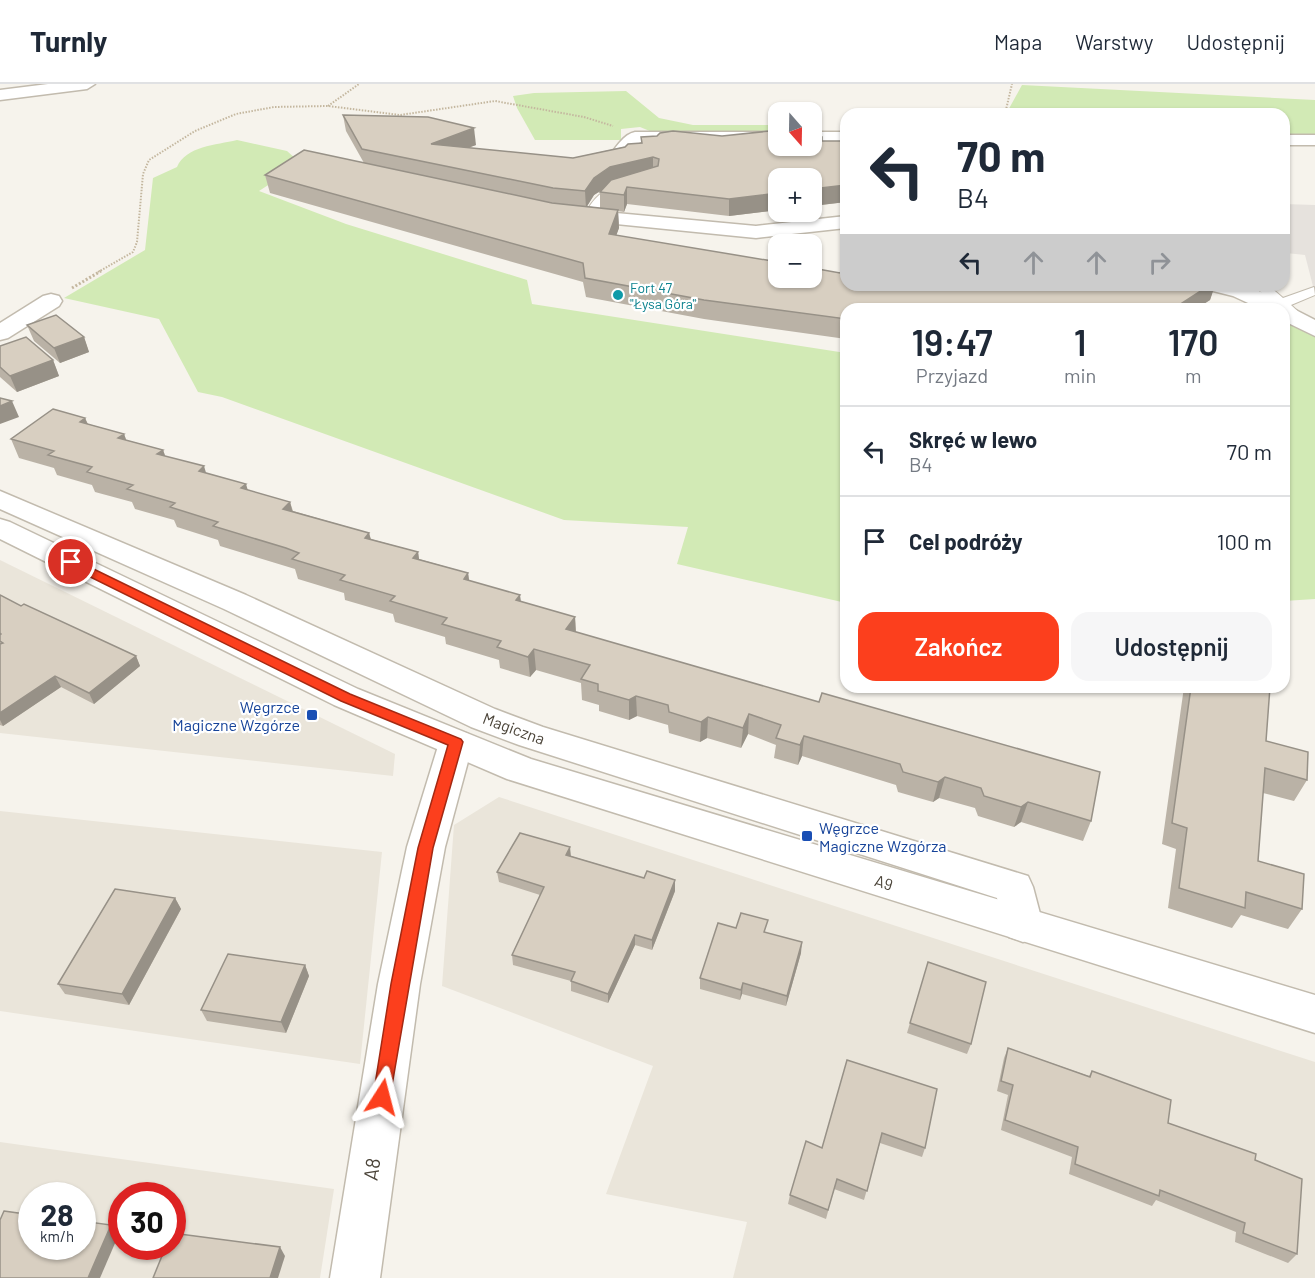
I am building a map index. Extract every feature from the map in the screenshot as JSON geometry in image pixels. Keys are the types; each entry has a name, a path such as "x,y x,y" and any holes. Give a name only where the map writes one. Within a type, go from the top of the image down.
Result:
{"street":[{"path":"0,95 87,84"},
{"path":"618,157 635,137 768,137"},
{"path":"822,137 840,137"},
{"path":"1290,140 1315,140"},
{"path":"554,213 747,232 840,223"},
{"path":"1241,291 1269,303"},
{"path":"0,333 51,301"},
{"path":"1290,314 1312,327"},
{"name":"Magiczna","path":"0,499 246,607 483,718 543,740 1014,887 1023,925"},
{"name":"A9","path":"0,528 346,697 520,769 1315,1014"},
{"name":"A8","path":"355,1278 402,973 426,848 456,742"}],"lane":[{"path":"590,217 595,202 609,192 635,183"},
{"path":"1265,291 1276,303"},
{"path":"1290,303 1314,291"}],"path":[{"path":"328,106 359,84"},
{"path":"1006,108 1012,84"},
{"path":"51,301 133,252 137,242 143,174 149,160 195,131 237,114 274,107 328,106 400,115 495,102 584,117 610,124 635,137"}],"shaded area":[{"path":"1290,204 1315,205 1315,294 1305,255 1290,253"},
{"path":"0,560 395,754 393,776 0,733"},
{"path":"499,797 1315,1062 1315,1278 733,1278 747,1222 606,1194 653,1066 442,986 454,825"},
{"path":"0,811 382,852 360,1064 0,1011"},
{"path":"0,1142 334,1189 320,1278 0,1278"}],"green space":[{"path":"1022,85 1315,100 1315,137 1290,136 1290,108 1009,108"},
{"path":"626,91 659,118 693,125 768,125 768,132 657,134 640,127 621,129 621,140 535,140 513,96 534,93"},
{"path":"237,140 287,151 296,159 293,169 259,191 346,224 527,280 532,304 840,352 840,602 677,564 688,527 564,520 222,397 198,392 159,319 64,298 145,250 153,178 177,167 181,160 194,151"},
{"path":"1290,321 1315,335 1315,599 1290,601"}],"building":[{"path":"343,115 428,117 474,128 431,144 573,158 625,147 628,144 642,143 641,137 657,136 660,133 673,131 722,136 768,131 768,156 822,156 822,141 840,141 840,186 822,188 822,168 768,168 768,194 729,199 627,187 624,195 600,192 611,180 658,166 659,159 653,157 610,167 594,178 585,191 553,188 362,149"},
{"path":"304,150 552,203 618,210 609,234 768,260 768,288 822,288 822,270 840,273 840,291 1201,291 1182,303 840,303 840,318 704,300 585,278 583,263 265,175"},
{"path":"56,315 84,337 54,348 27,325"},
{"path":"26,337 53,360 10,376 0,367 0,346"},
{"path":"0,398 12,401 0,406"},
{"path":"53,409 85,418 80,422 124,434 118,438 163,450 157,454 204,466 199,471 246,484 241,488 290,502 283,509 369,533 365,538 418,552 413,558 468,573 464,579 520,595 516,600 575,617 566,629 819,702 822,693 1100,772 1091,821 1028,802 1021,807 984,796 981,788 945,777 938,782 903,772 900,764 804,736 800,745 776,738 781,725 749,714 743,728 708,717 701,722 669,712 668,705 636,696 629,700 598,691 598,684 581,679 590,665 534,649 528,657 497,647 501,641 442,624 447,618 390,601 395,596 340,580 345,575 292,559 299,553 213,526 218,522 170,507 175,503 127,489 133,485 87,472 92,467 48,455 54,451 11,439"},
{"path":"0,595 136,656 89,693 55,676 0,713 0,644 3,643 0,641"},
{"path":"1190,693 1270,693 1266,741 1308,752 1307,780 1265,768 1258,861 1304,874 1302,909 1246,892 1245,908 1179,888 1187,828 1172,823"},
{"path":"520,833 570,847 566,855 644,878 647,871 675,880 652,940 635,935 608,994 571,981 575,972 512,955 544,887 497,872"},
{"path":"115,889 175,898 122,994 58,984"},
{"path":"741,913 768,920 764,932 802,942 787,996 743,983 741,990 700,978 718,923 736,928"},
{"path":"228,954 305,965 281,1022 201,1010"},
{"path":"928,962 986,982 971,1044 910,1023"},
{"path":"1008,1048 1090,1077 1092,1071 1171,1100 1168,1123 1256,1154 1255,1160 1302,1179 1297,1254 1243,1233 1245,1223 1160,1190 1159,1196 1075,1164 1078,1147 1005,1120 1013,1085 1001,1081"},
{"path":"847,1060 937,1089 925,1148 882,1133 867,1191 837,1179 828,1210 790,1195 806,1141 822,1148"},
{"path":"4,1211 18,1213 18,1260 96,1260 88,1278 0,1278 0,1220"},
{"path":"96,1223 108,1225 108,1232 96,1260"},
{"path":"186,1235 280,1247 270,1278 153,1278 160,1260 186,1260"}],"place":[{"name":"Fort 47 \"Łysa Góra\"","path":"618,295"},
{"name":"Węgrzce Magiczne Wzgórze","path":"312,715"},
{"name":"Węgrzce Magiczne Wzgórza","path":"807,836"}],"route":[{"path":"71,562 346,697 456,742 426,848 399,984 382,1097"}]}
